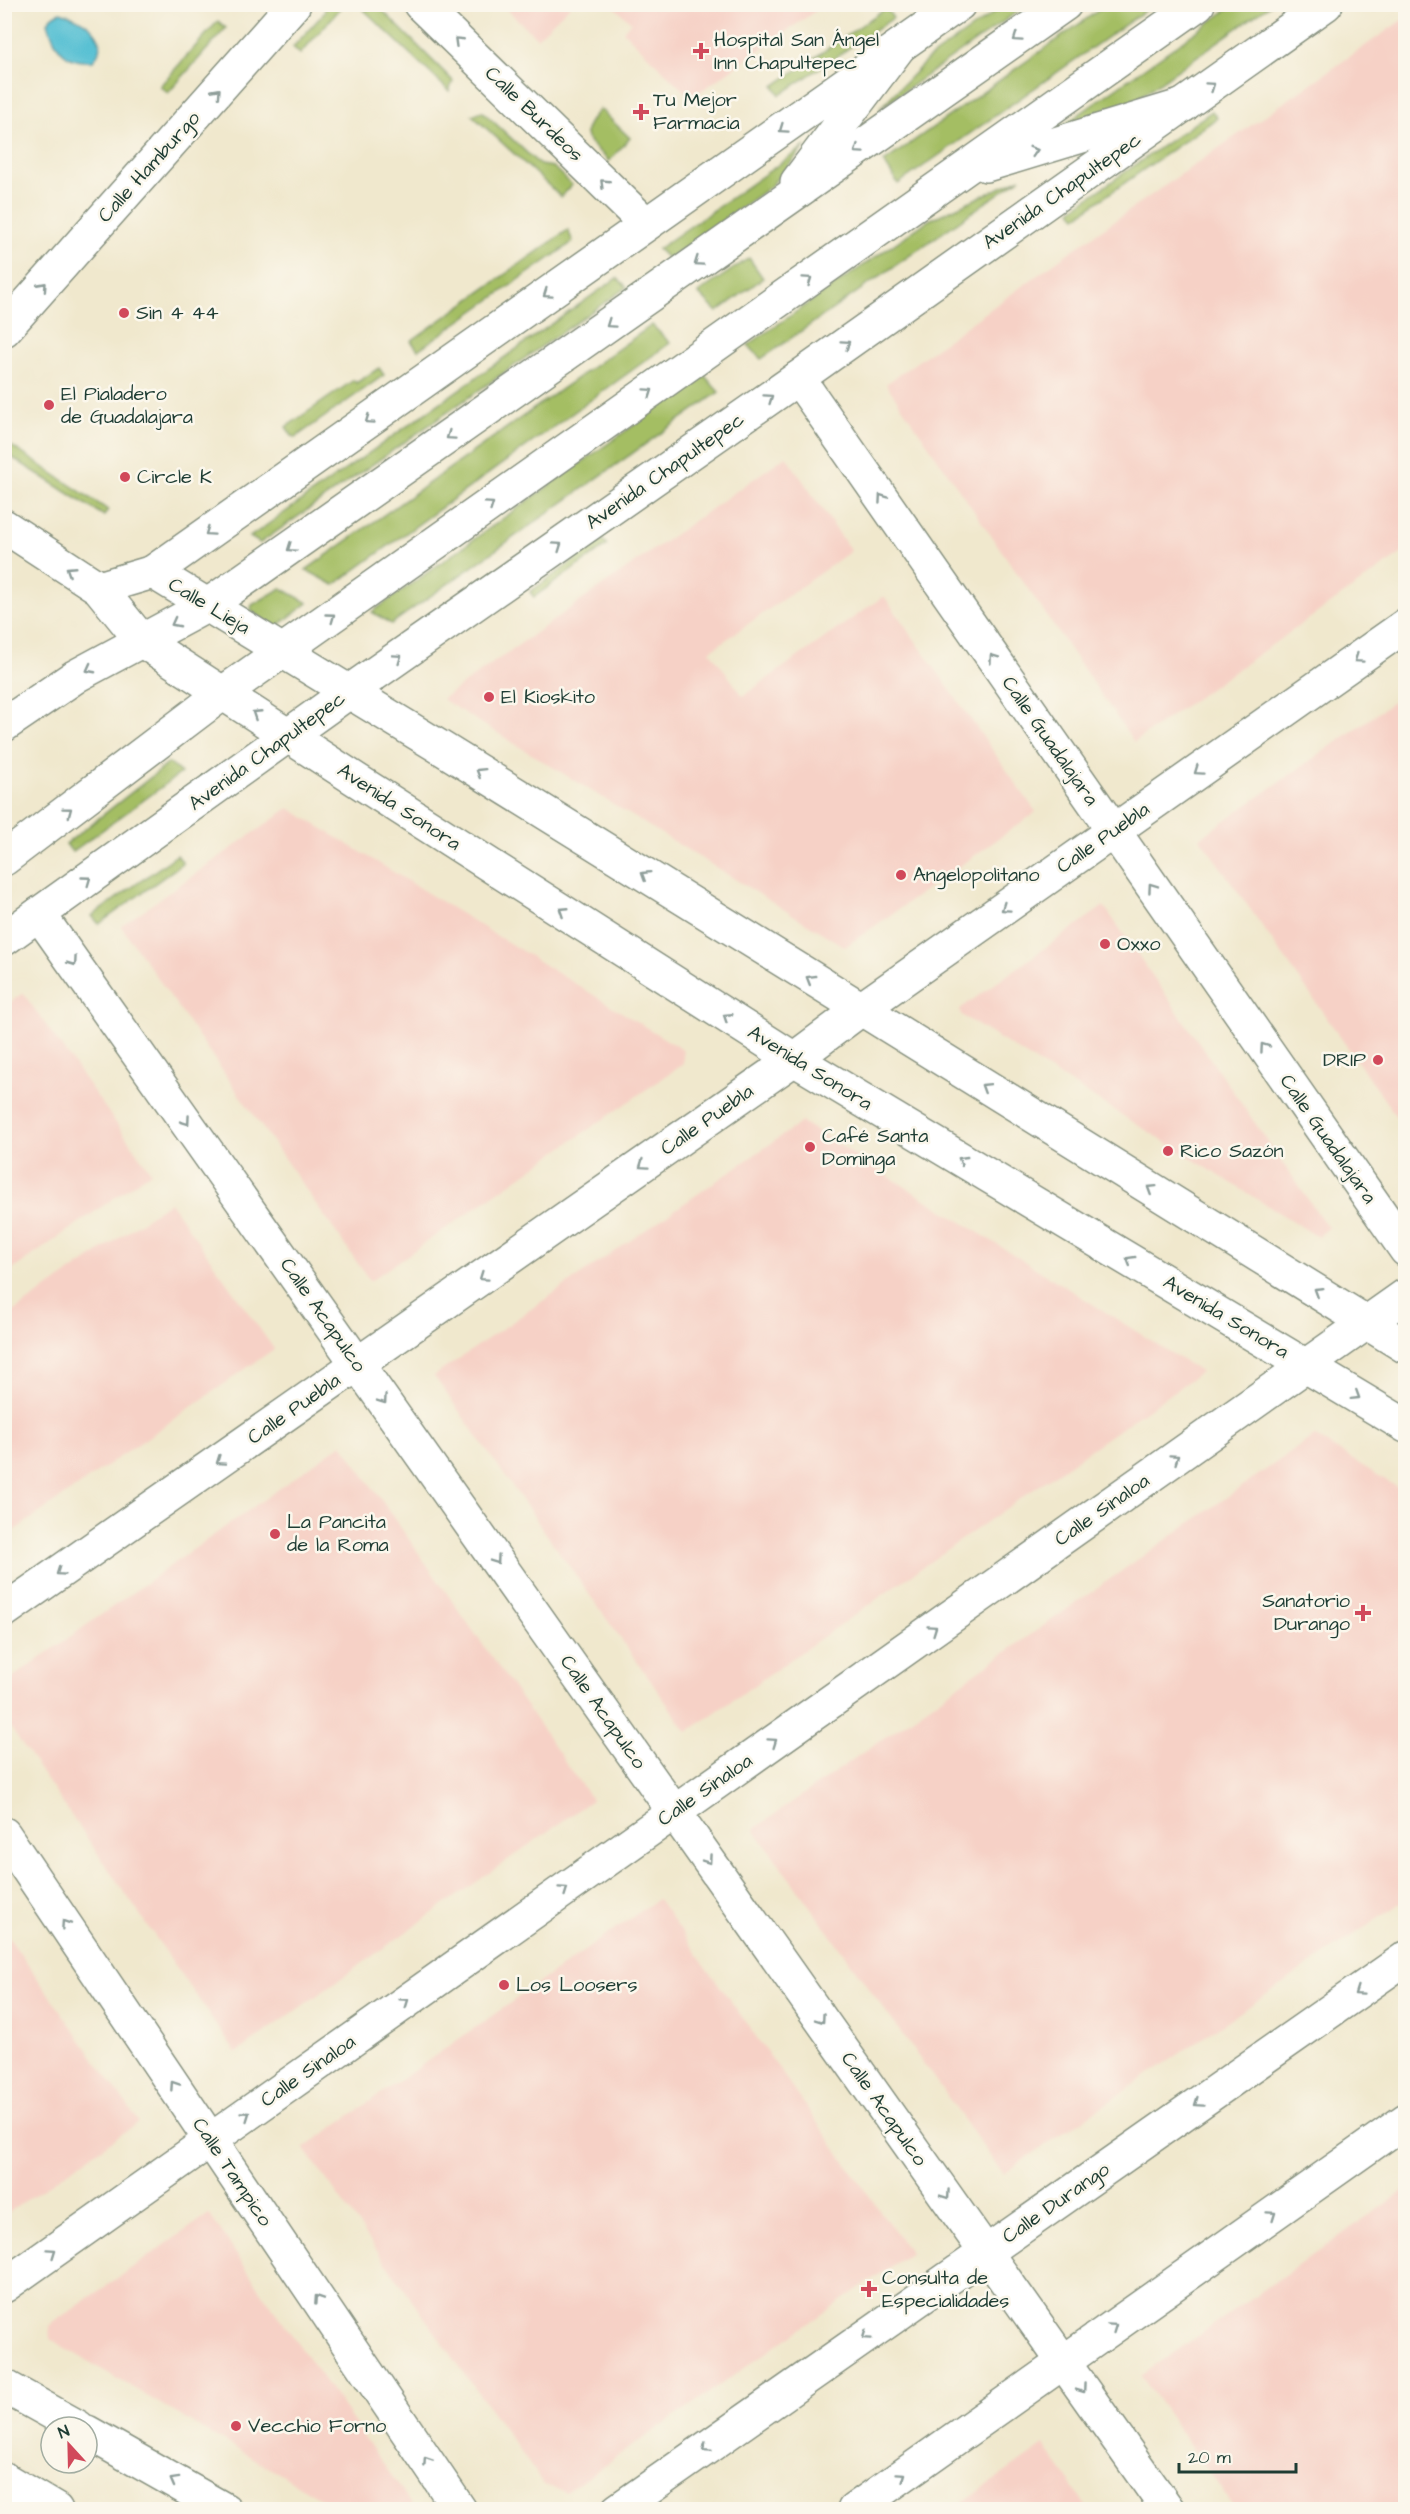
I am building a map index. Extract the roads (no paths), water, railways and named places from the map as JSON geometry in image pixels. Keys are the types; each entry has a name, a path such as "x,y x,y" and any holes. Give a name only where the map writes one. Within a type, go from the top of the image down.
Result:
{"main road":[{"name":"Calle Hamburgo","path":"4,330 294,4"},
{"name":"Calle Burdeos","path":"420,4 646,224"},
{"path":"153,572 959,4"},
{"path":"4,725 76,676 208,605 1065,4"},
{"path":"4,859 224,693 1198,4"},
{"name":"Avenida Chapultepec","path":"4,939 350,691 798,378 1326,4"},
{"path":"778,206 899,47"},
{"path":"958,174 1184,105"},
{"name":"Calle Guadalajara","path":"798,378 1406,1250"},
{"path":"4,526 99,588 142,641 224,693"},
{"name":"Calle Lieja","path":"99,588 153,572 283,652"},
{"name":"Calle Puebla","path":"4,1611 794,1059 861,1009 1406,625"},
{"path":"283,652 350,691 1406,1347"},
{"name":"Avenida Sonora","path":"224,693 794,1059 1406,1426"},
{"name":"Calle Acapulco","path":"39,914 1168,2510"},
{"name":"Calle Sinaloa","path":"4,2286 1406,1295"},
{"name":"Calle Tampico","path":"4,1834 460,2510"},
{"name":"Calle Durango","path":"618,2510 1406,1958"},
{"path":"854,2510 1406,2120"},
{"path":"4,2386 56,2415"},
{"path":"99,2439 225,2510"},
{"path":"4,2479 56,2510"}],"water":[{"path":"60,12 85,23 97,36 100,44 93,61 75,60 68,57 58,47 48,23 51,17"}],"place":[{"name":"Hospital San Ángel Inn Chapultepec","path":"701,51"},
{"name":"Tu Mejor Farmacia","path":"641,112"},
{"name":"Sin 4 44","path":"124,313"},
{"name":"El Pialadero de Guadalajara","path":"49,405"},
{"name":"Circle K","path":"125,477"},
{"name":"El Kioskito","path":"489,697"},
{"name":"Angelopolitano","path":"901,875"},
{"name":"Oxxo","path":"1105,944"},
{"name":"DRIP","path":"1378,1060"},
{"name":"Café Santa Dominga","path":"810,1147"},
{"name":"Rico Sazón","path":"1168,1151"},
{"name":"La Pancita de la Roma","path":"275,1534"},
{"name":"Sanatorio Durango","path":"1363,1613"},
{"name":"Los Loosers","path":"504,1985"},
{"name":"Consulta de Especialidades","path":"869,2289"},
{"name":"Vecchio Forno","path":"236,2426"}]}
